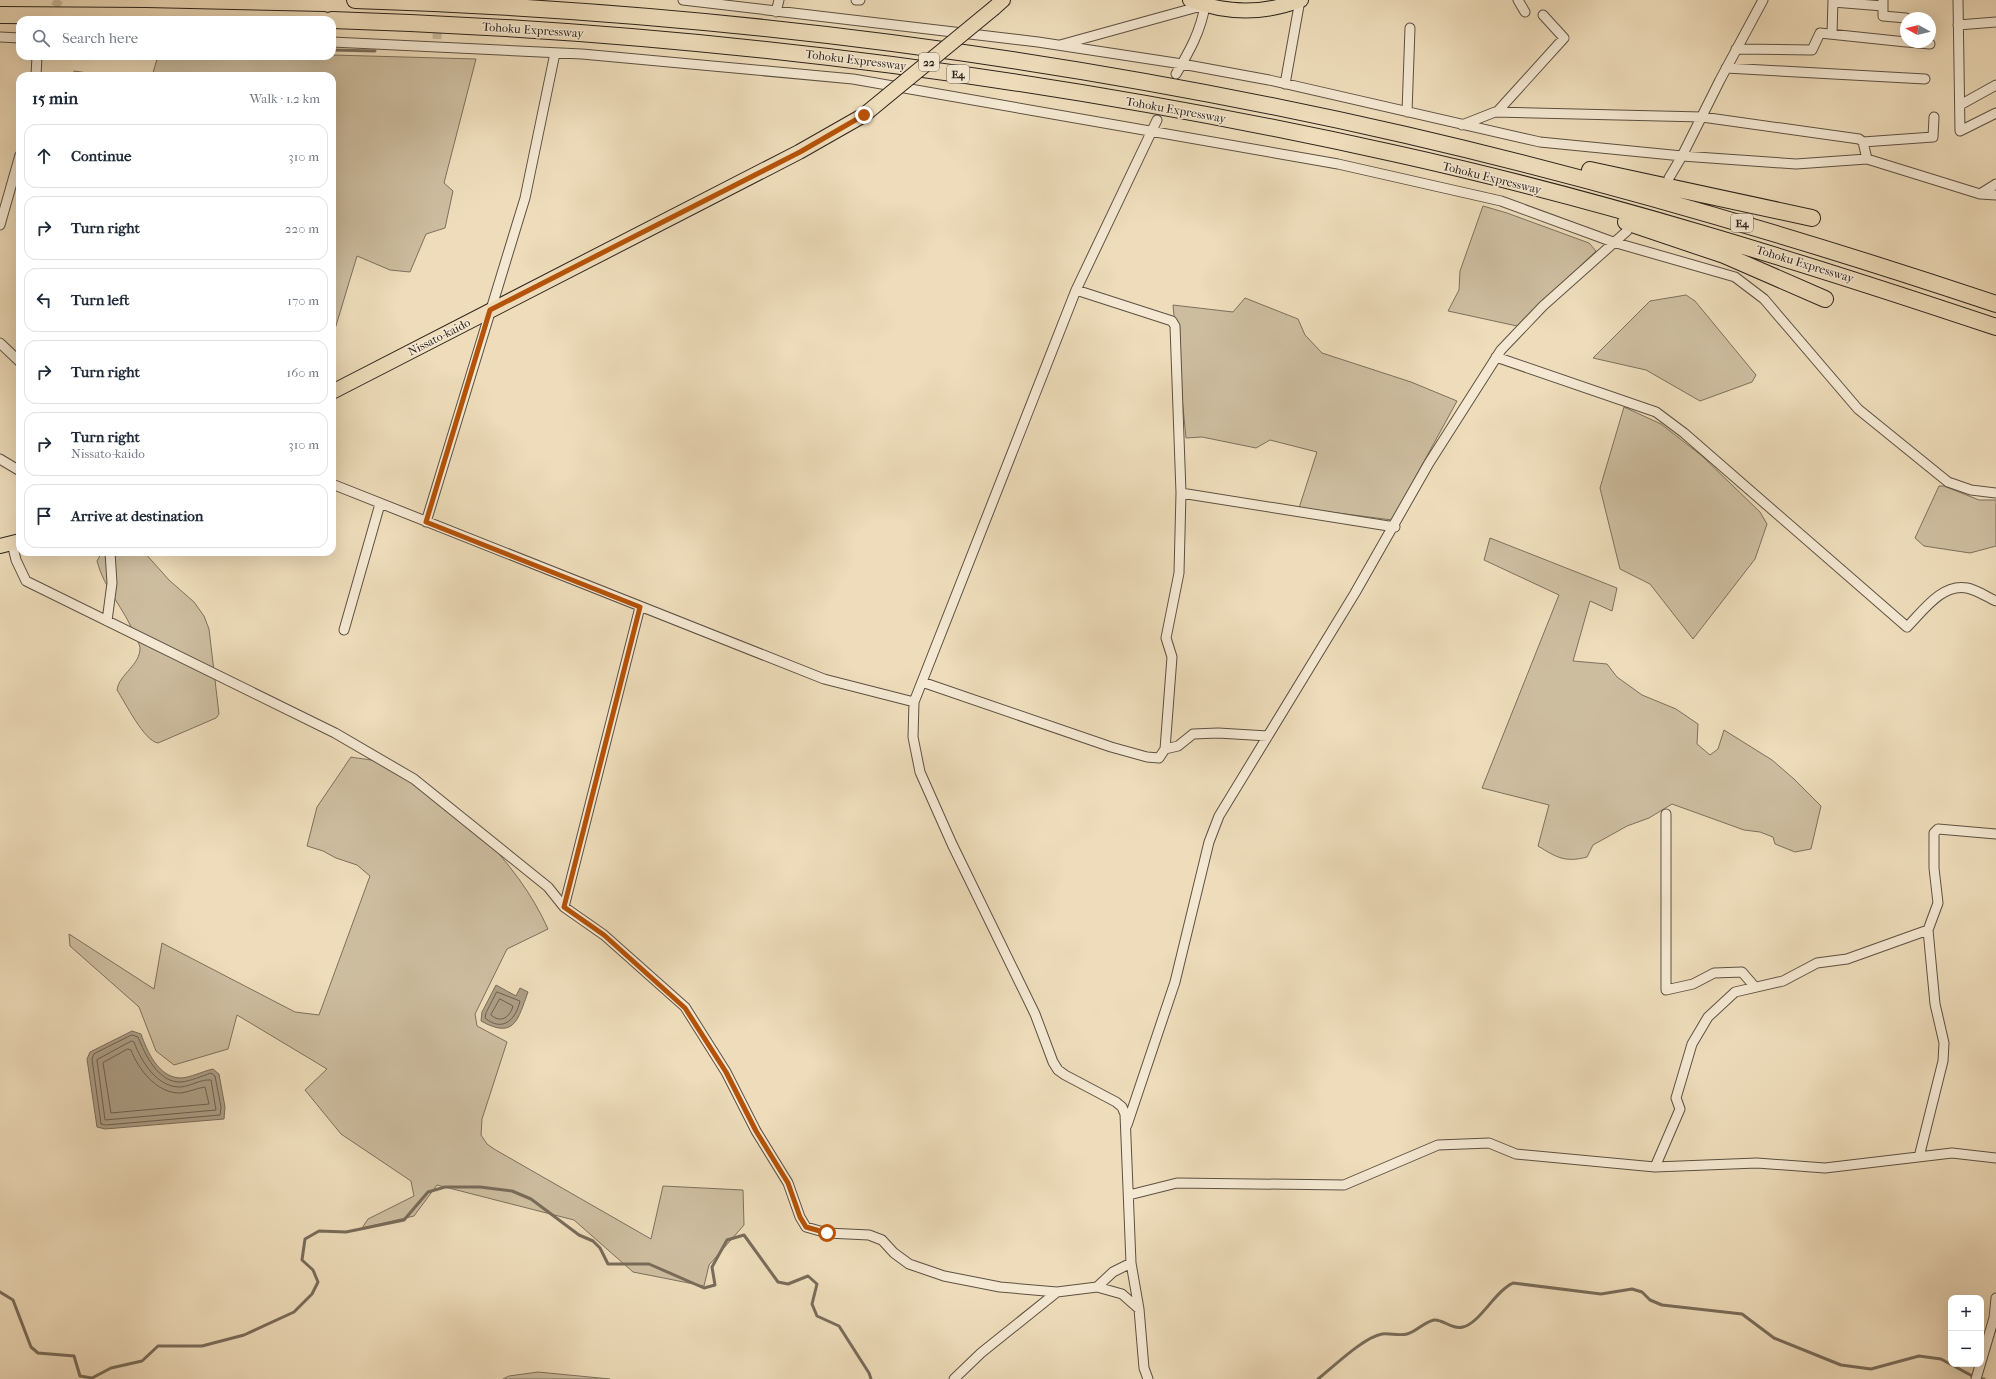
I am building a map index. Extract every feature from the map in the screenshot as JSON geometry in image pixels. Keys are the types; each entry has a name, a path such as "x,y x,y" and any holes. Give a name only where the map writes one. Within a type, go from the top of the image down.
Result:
{"highway":[{"name":"Tohoku Expressway","path":"355,0 503,6 613,14 819,34 961,53 1203,93 1395,132 1484,153 1731,220 1883,266 1996,304"},
{"path":"0,15 146,16"},
{"name":"Tohoku Expressway","path":"336,20 502,27 817,55 956,73 1074,91 1274,128 1400,155 1574,198 1765,251 1996,326"},
{"path":"1484,153 1577,167 1812,218"},
{"path":"1574,198 1629,223 1757,268 1825,299"}],"main road":[{"path":"1190,0 1221,9 1252,11 1274,8 1300,0"},
{"name":"Nissato-kaido","path":"336,390 800,152 864,115 998,4"}],"street":[{"path":"683,0 1057,46 1182,64 1285,84 1540,142 1682,156 1796,164 1867,159 1980,194 1996,195"},
{"path":"776,12 779,0"},
{"path":"1285,84 1300,0"},
{"path":"1518,0 1525,12"},
{"path":"1669,178 1682,156 1762,0"},
{"path":"1958,0 1960,131 1996,113"},
{"path":"1832,34 1833,1 1883,3 1883,16 1900,17"},
{"path":"1057,46 1205,5 1203,19 1188,56 1176,74"},
{"path":"1497,112 1564,38 1543,15"},
{"path":"1958,25 1996,22"},
{"path":"1407,112 1410,28"},
{"path":"1736,49 1812,50 1820,33 1900,41"},
{"path":"0,37 16,38"},
{"path":"336,42 437,43 745,68 853,79 1152,130 1338,164 1501,201 1613,242 1735,277 1764,299 1858,409 1948,482 1971,490 1996,493"},
{"path":"426,522 525,198 554,53"},
{"path":"36,72 37,60"},
{"path":"1726,68 1925,79"},
{"path":"1960,105 1996,85"},
{"path":"1462,125 1497,112 1702,117 1859,138 1863,142 1867,159"},
{"path":"1863,142 1933,137 1934,116"},
{"path":"1148,1379 1144,1368 1140,1309 1131,1264 1126,1126 1122,1107 1108,1097 1065,1075 1058,1070 1053,1062 1035,1014 952,844 920,772 913,737 914,702 1076,290 1157,120"},
{"path":"0,225 16,169"},
{"path":"1980,194 1996,184"},
{"path":"1126,1126 1175,982 1209,842 1219,816 1394,527 1430,463 1496,357 1543,306 1627,231"},
{"path":"922,682 1111,747 1147,757 1159,758 1165,749 1172,657 1166,638 1179,574 1181,493 1176,326 1172,320 1076,290"},
{"path":"0,343 16,358"},
{"path":"1496,357 1656,412 1684,432 1907,627 1944,591 1955,587 1969,588 1996,601"},
{"path":"0,459 16,469"},
{"path":"336,486 824,679 914,702"},
{"path":"1181,493 1394,527"},
{"path":"344,630 380,504"},
{"path":"11,543 16,560 26,581 335,733 414,779 548,887 564,907 604,935 685,1008 726,1072 756,1131 788,1183 800,1217 806,1227 827,1233 869,1235 882,1240 894,1254 909,1264 944,1276 1000,1287 1057,1292 1097,1287 1122,1294 1140,1309"},
{"path":"107,621 112,583 110,556"},
{"path":"564,907 640,607"},
{"path":"1165,749 1178,746 1193,734 1218,732 1268,736"},
{"path":"1666,814 1666,990 1693,984 1714,973 1742,972 1755,988"},
{"path":"1919,1157 1943,1060 1944,1043 1934,991 1928,930 1938,903 1934,868 1934,833 1938,829 1996,834"},
{"path":"1655,1167 1680,1109 1676,1098 1692,1044 1708,1018 1735,992 1783,981 1817,963 1847,958 1928,930"},
{"path":"1129,1195 1176,1183 1344,1185 1438,1145 1489,1143 1516,1154 1655,1167 1757,1163 1825,1168 1952,1153 1996,1158"},
{"path":"1097,1287 1113,1272 1131,1264"},
{"path":"954,1379 981,1353 1057,1292"},
{"path":"1976,1379 1994,1318 1996,1298"}],"shaded area":[{"path":"336,55 476,59 444,183 453,191 445,228 426,234 410,272 390,270 357,256 336,326 336,72 153,72 157,60 336,60"},
{"path":"1483,206 1507,213 1589,243 1596,251 1517,326 1448,311 1459,290 1460,271"},
{"path":"1686,295 1695,301 1756,375 1752,382 1700,401 1646,370 1593,358 1650,301"},
{"path":"1245,298 1298,319 1305,335 1322,353 1411,382 1457,401 1392,520 1299,508 1317,452 1270,440 1256,448 1202,437 1186,438 1173,305 1233,312"},
{"path":"1624,407 1661,424 1702,456 1760,512 1767,524 1755,559 1693,639 1650,584 1620,569 1600,488"},
{"path":"1939,486 1944,486 1979,500 1996,500 1996,546 1970,553 1924,546 1915,538"},
{"path":"1490,538 1617,588 1612,611 1590,601 1573,661 1607,664 1617,677 1642,695 1676,709 1698,724 1697,744 1710,755 1718,749 1724,730 1772,760 1794,779 1821,806 1811,849 1795,852 1775,844 1773,837 1760,832 1744,830 1672,804 1649,818 1627,826 1593,845 1587,857 1579,859 1561,858 1538,846 1549,805 1482,788 1559,595 1484,560"},
{"path":"100,556 148,556 169,580 194,602 204,616 209,629 219,714 216,718 158,743 153,741 141,729 117,690 122,679 137,659 140,647 131,626 104,581 97,561"},
{"path":"351,757 381,763 406,776 431,792 455,811 500,855 519,879 535,904 548,929 507,949 475,1014 477,1026 507,1042 482,1119 481,1135 487,1144 651,1239 663,1186 743,1190 744,1225 709,1265 704,1286 633,1272 574,1220 437,1185 414,1216 362,1228 368,1219 414,1196 411,1181 341,1134 305,1090 327,1069 237,1015 228,1049 174,1065 156,1051 139,1007 70,946 69,934 154,989 162,943 295,1012 319,1015 370,876 357,865 307,846 317,807"},
{"path":"538,1372 610,1379 503,1379 509,1376"}],"water":[{"path":"496,985 516,996 520,988 528,992 518,1018 514,1024 508,1027 501,1028 492,1026 481,1021 482,1012"},
{"path":"132,1031 141,1034 154,1062 165,1073 172,1077 184,1078 213,1069 219,1074 225,1107 224,1119 105,1129 97,1127 87,1059 90,1052"}],"waterway":[{"path":"336,50 375,51"},
{"path":"0,1292 13,1300 31,1347 38,1353 74,1356 80,1376 92,1378 111,1368 142,1361 158,1346 202,1346 244,1335 294,1312 312,1294 318,1282 313,1270 302,1260 305,1239 319,1231 346,1232 404,1220 428,1192 445,1187 480,1187 512,1191 531,1199 579,1235 593,1241 600,1248 608,1264 649,1264 704,1288 715,1285 712,1267 727,1240 744,1235 778,1282 788,1284 808,1276 817,1284 812,1304 817,1316 839,1326 869,1373 871,1379"},
{"path":"1318,1379 1358,1346 1375,1336 1382,1334 1407,1334 1434,1320 1459,1328 1463,1327 1475,1320 1506,1287 1513,1283 1601,1294 1632,1289 1642,1292 1650,1300 1662,1305 1742,1314 1774,1338 1841,1365 1871,1369 1919,1356 1941,1359 1976,1378 1984,1379"}],"tunnel":[{"path":"49,16 59,0"},
{"path":"437,39 439,0"}],"route":[{"path":"827,1233 806,1227 800,1217 788,1183 756,1131 726,1072 685,1008 604,935 564,907 640,607 426,522 490,310 800,152 864,115"}]}
